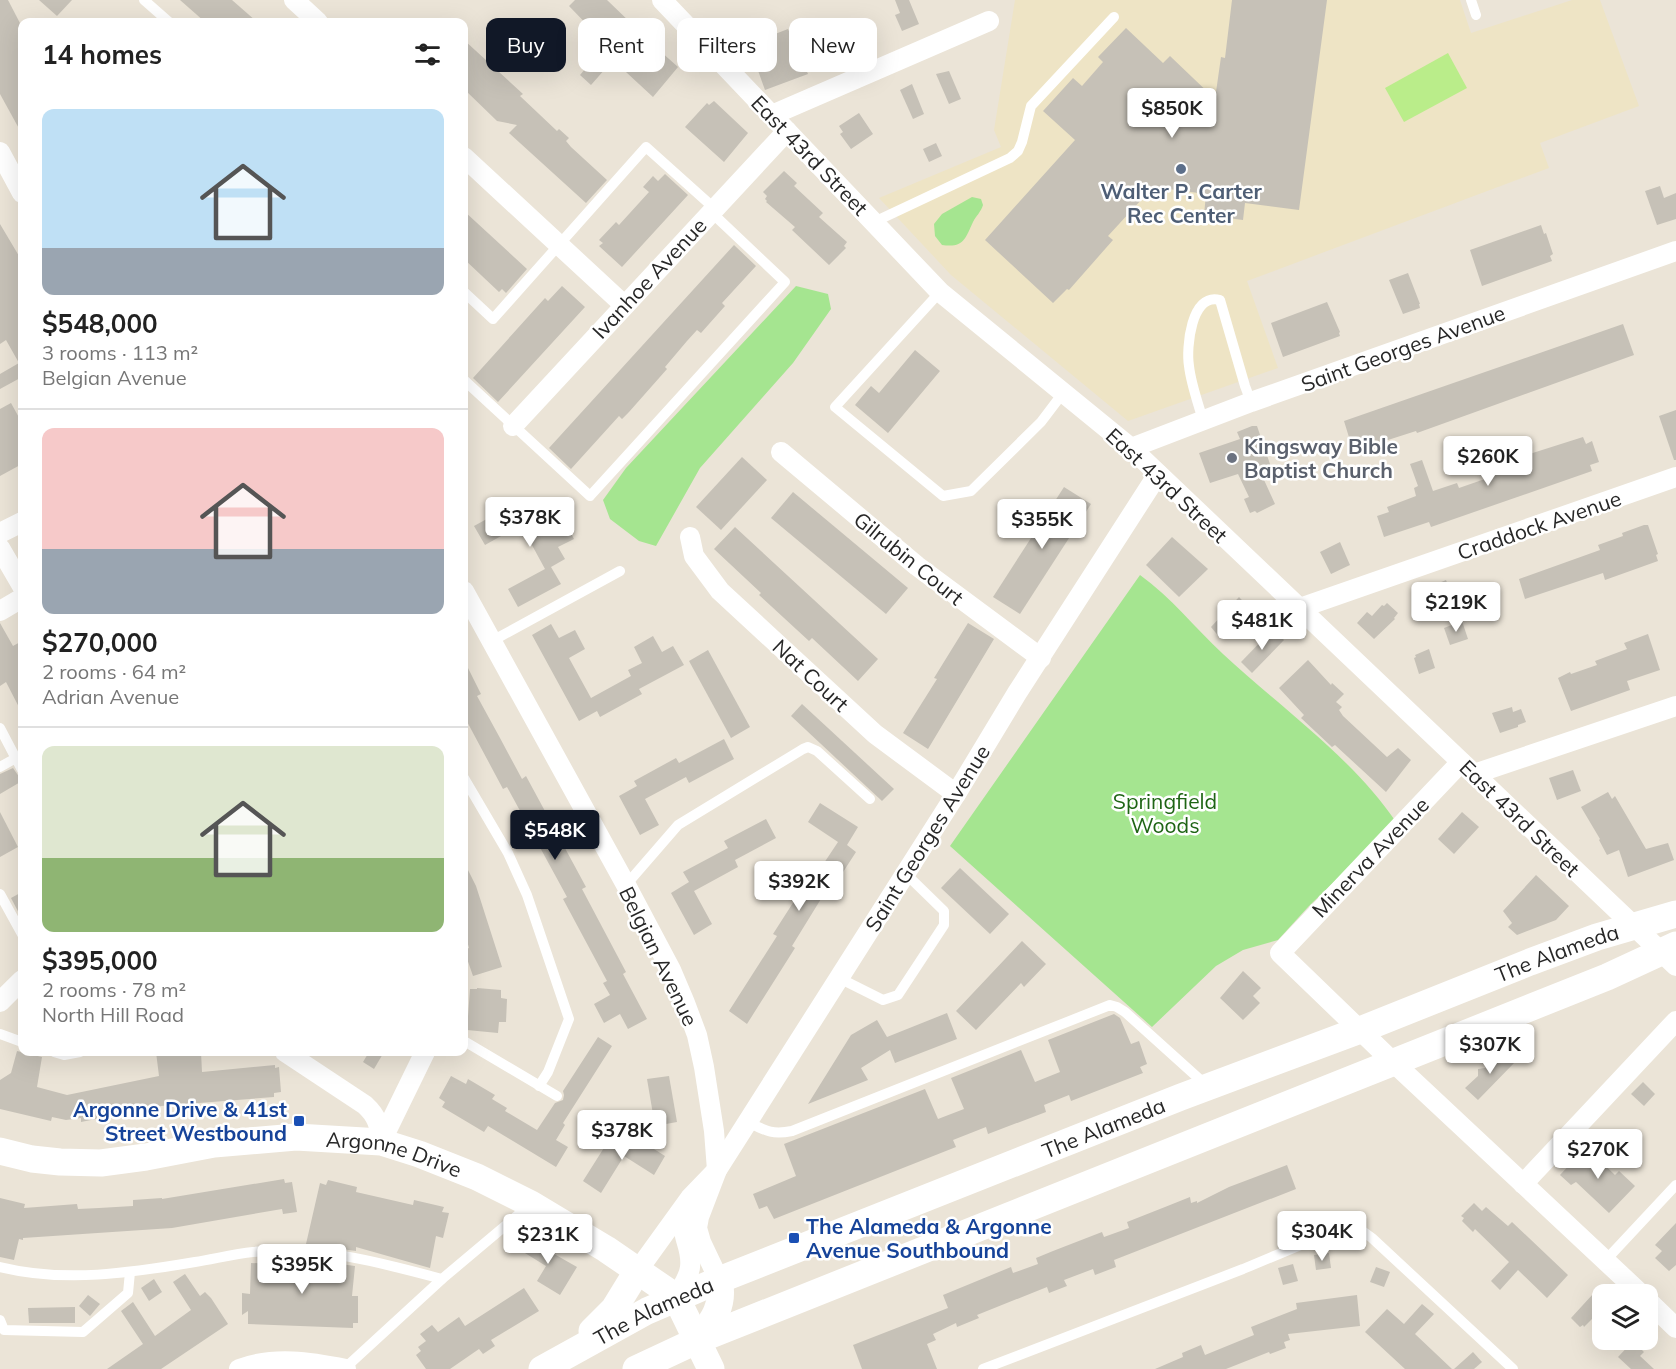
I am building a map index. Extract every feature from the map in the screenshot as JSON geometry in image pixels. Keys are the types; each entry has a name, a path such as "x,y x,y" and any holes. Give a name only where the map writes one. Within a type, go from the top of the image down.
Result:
{"main road":[{"name":"The Alameda","path":"542,1369 617,1326 719,1280 1530,962 1676,914"},
{"name":"The Alameda","path":"636,1369 698,1340 1606,977 1671,954"},
{"name":"Argonne Drive","path":"0,1151 32,1159 101,1163 269,1137 323,1137 381,1142 455,1167 503,1189 638,1270 676,1298 711,1369"},
{"path":"569,1353 614,1309 638,1270"},
{"path":"698,1340 715,1319 720,1307 722,1299 719,1280"}],"street":[{"path":"294,0 314,18"},
{"name":"East 43rd Street","path":"663,0 940,292 1131,448 1634,926 1671,954"},
{"path":"772,115 989,21"},
{"name":"Ivanhoe Avenue","path":"513,426 787,131"},
{"path":"468,160 624,305"},
{"path":"8,161 18,184"},
{"name":"Saint Georges Avenue","path":"1131,448 1251,402 1676,251"},
{"name":"Gilrubin Court","path":"781,452 916,566 1041,658"},
{"name":"Saint Georges Avenue","path":"638,1270 690,1198 717,1170 956,794 1017,693 1158,474"},
{"name":"Craddock Avenue","path":"1300,608 1676,477"},
{"path":"0,533 18,524"},
{"name":"Nat Court","path":"690,537 694,556 720,591 875,734 956,794"},
{"path":"0,548 18,579"},
{"path":"0,610 18,600"},
{"name":"Belgian Avenue","path":"468,601 671,970 697,1035 709,1096 717,1170 701,1210 698,1228 701,1242 719,1280"},
{"path":"1468,768 1676,706"},
{"name":"Minerva Avenue","path":"1360,1030 1280,953 1468,768"},
{"path":"0,1002 18,984"},
{"path":"1523,1184 1676,1021"},
{"path":"1360,1030 1630,1284"},
{"path":"291,1056 374,1113 380,1127 381,1142"},
{"path":"381,1142 423,1056"},
{"name":"Saint Georges Avenue","path":"676,1298 689,1274 690,1265 682,1224 690,1198"},
{"path":"1658,1311 1676,1328"},
{"path":"238,1369 261,1363 296,1361 345,1369"}],"lane":[{"path":"144,0 164,18"},
{"path":"1471,0 1476,15"},
{"path":"874,222 1010,158 1018,151 1022,142 1031,106 1114,17"},
{"path":"468,296 493,320 646,147 785,282 590,496 468,384"},
{"path":"940,292 836,406 943,496 971,491 1041,422 1063,393"},
{"path":"1203,420 1188,358 1194,314 1204,302 1220,300 1251,402"},
{"path":"492,641 620,571"},
{"path":"0,728 18,762"},
{"path":"626,885 678,825 808,747 817,751 870,799"},
{"path":"0,767 16,758"},
{"path":"468,785 508,854 527,895 569,1019 548,1072 539,1086"},
{"path":"840,978 883,1000 898,995 944,925 944,911 905,873"},
{"path":"0,894 18,927"},
{"path":"748,1122 768,1132 778,1134 792,1131 1110,1005 1125,1012 1208,1087"},
{"path":"0,1034 18,1040"},
{"path":"468,1043 557,1096"},
{"path":"1605,1261 1676,1185"},
{"path":"345,1369 442,1279 531,1204"},
{"path":"983,1369 1243,1269 1344,1227 1357,1227 1465,1322 1513,1369"},
{"path":"0,1268 24,1273 74,1276 130,1272 254,1251 292,1251 323,1253 380,1263 442,1279"},
{"path":"0,1320 4,1330 83,1332 129,1293 130,1272"}],"shaded area":[{"path":"1015,0 1460,0 1471,33 1572,0 1600,0 1639,106 1540,143 1549,168 1247,281 1278,368 1128,421 951,275 879,198 1001,147 994,130"}],"green space":[{"path":"1448,53 1467,88 1404,122 1385,88"},
{"path":"972,197 981,199 983,205 965,238 959,244 942,245 935,236 934,224 942,214"},
{"path":"796,286 828,294 831,309 793,363 700,468 656,546 639,541 610,519 603,500 626,468"},
{"name":"Springfield Woods","path":"1140,575 1173,603 1245,674 1337,754 1378,798 1396,822 1309,906 1278,940 1243,950 1216,966 1152,1027 950,846"}],"building":[{"path":"0,0 8,0 18,19 18,127 0,94"},
{"path":"39,0 72,0 57,16"},
{"path":"180,0 232,0 252,18 200,18"},
{"path":"575,0 607,0 626,18 581,18 569,6"},
{"path":"895,0 909,0 919,24 902,31 895,15 900,13"},
{"path":"1232,0 1327,0 1299,210 1245,203 1243,220 1204,215 1206,194 1153,187 1108,236 1113,240 1069,290 1067,289 1053,303 985,240 1075,140 1043,111 1073,78 1082,86 1103,62 1098,57 1126,28 1163,63 1170,56 1215,99 1221,57 1225,58"},
{"path":"788,29 789,31 789,72 807,72 808,74 765,90 759,72 777,72 777,33"},
{"path":"468,44 486,60 486,72 499,72 523,94 520,96 557,131 559,129 569,138 566,141 571,147 607,180 586,203 509,133 517,125 497,121 468,93"},
{"path":"665,55 677,68 653,97 626,72 665,72"},
{"path":"949,71 961,99 949,104 936,74"},
{"path":"583,72 602,72 591,85 580,75"},
{"path":"912,84 924,114 913,119 900,90"},
{"path":"714,101 748,133 724,162 685,127 707,103 709,105"},
{"path":"859,113 873,134 851,149 840,134 843,132 839,126"},
{"path":"936,143 942,156 929,162 923,149"},
{"path":"784,171 797,183 794,186 823,213 819,217 847,242 844,246 846,248 829,265 792,230 795,227 766,202 767,196 763,192"},
{"path":"665,174 688,195 622,267 599,246 603,243 599,240 616,222 619,225 649,192 643,187 653,176 658,181"},
{"path":"1660,186 1664,198 1676,193 1676,219 1657,225 1645,191"},
{"path":"468,215 527,269 506,293 502,289 499,292 468,263"},
{"path":"0,224 18,254 18,361 6,340 0,344"},
{"path":"1541,225 1553,254 1550,256 1552,261 1482,286 1470,250"},
{"path":"734,245 756,266 722,303 725,306 701,333 697,330 665,367 667,369 629,412 622,419 619,416 571,469 549,448"},
{"path":"1408,273 1420,308 1403,314 1389,280"},
{"path":"562,286 585,307 498,402 473,378 545,298 548,301"},
{"path":"1327,302 1340,336 1283,357 1271,323"},
{"path":"1623,324 1634,355 1417,433 1416,431 1363,448 1361,444 1352,447 1344,421"},
{"path":"915,350 940,371 888,433 855,405 871,386 879,393"},
{"path":"18,364 18,379 0,389 0,374"},
{"path":"11,403 18,416 18,466 0,476 0,409"},
{"path":"1676,410 1676,460 1674,460 1659,416"},
{"path":"1257,426 1271,467 1260,471 1275,504 1257,513 1255,511 1250,513 1244,499 1249,497 1238,474 1210,483 1199,453 1240,439 1237,432"},
{"path":"1583,437 1586,444 1592,441 1599,462 1590,465 1592,471 1431,527 1429,522 1384,537 1377,516 1389,512 1387,507 1416,496 1414,488 1418,486 1410,464 1422,460 1433,491 1457,483 1459,488 1505,472 1501,463"},
{"path":"742,457 767,480 721,530 696,507"},
{"path":"1064,487 1091,504 1020,614 993,597"},
{"path":"793,492 908,588 886,614 771,518"},
{"path":"516,503 525,521 540,513 548,528 564,520 574,539 558,547 565,559 551,567 561,584 518,607 508,589 545,569 521,525 485,545 474,526"},
{"path":"1648,525 1658,554 1656,555 1658,561 1605,580 1603,573 1525,599 1519,579 1600,550 1598,545"},
{"path":"735,527 878,659 858,681 812,638 809,641 714,549"},
{"path":"1172,537 1208,569 1179,597 1146,565"},
{"path":"1340,542 1350,565 1331,574 1320,552"},
{"path":"1446,580 1452,596 1437,602 1432,586"},
{"path":"1239,597 1253,612 1232,632 1230,629 1220,638 1211,627"},
{"path":"1387,603 1398,613 1395,619 1374,639 1357,623 1367,612 1372,616"},
{"path":"1462,621 1468,639 1450,645 1444,628"},
{"path":"0,623 13,646 18,643 18,705 6,682 0,686"},
{"path":"968,623 994,639 928,749 903,733 937,679 934,678"},
{"path":"551,624 559,638 575,630 585,649 569,658 591,698 631,676 628,670 642,663 634,647 653,636 662,652 673,646 684,665 639,689 642,694 600,717 597,711 579,721 532,635"},
{"path":"1273,629 1284,640 1252,673 1241,662"},
{"path":"1648,634 1660,670 1627,681 1630,690 1571,711 1558,678 1570,672 1571,674 1597,665 1595,661 1627,649 1624,643"},
{"path":"1429,649 1435,668 1419,674 1415,655"},
{"path":"708,650 750,727 731,738 689,661"},
{"path":"1308,660 1331,685 1332,683 1344,694 1336,702 1342,707 1339,710 1343,716 1387,757 1398,748 1411,760 1386,792 1335,745 1332,747 1301,718 1304,715 1279,688"},
{"path":"468,668 481,694 477,696 522,779 526,776 586,887 582,889 626,972 623,974 647,1019 628,1029 620,1014 604,1023 594,1004 610,995 603,983 607,981 563,899 567,897 507,787 503,789 468,723"},
{"path":"802,704 894,789 882,801 791,716"},
{"path":"1512,707 1513,712 1521,709 1526,722 1500,733 1492,713"},
{"path":"724,739 734,759 689,783 686,777 645,799 659,825 640,835 619,796 637,786 634,781 676,758 679,763"},
{"path":"13,768 18,775 18,783 0,794 0,774"},
{"path":"1573,770 1581,791 1557,800 1549,778"},
{"path":"1608,792 1612,799 1615,796 1646,849 1668,843 1674,860 1628,877 1619,850 1607,855 1581,807"},
{"path":"820,803 858,827 847,845 856,852 836,883 832,881 792,946 795,948 747,1024 729,1011 777,936 773,934 814,870 818,872 838,842 808,822"},
{"path":"0,812 18,847 0,857"},
{"path":"1462,812 1479,827 1454,854 1438,839"},
{"path":"766,819 776,838 735,860 738,867 694,891 712,924 694,935 671,893 689,882 683,872 728,848 724,841"},
{"path":"960,868 1009,914 990,934 941,888"},
{"path":"468,870 476,886 502,967 473,976 468,962"},
{"path":"1536,875 1569,906 1556,920 1517,935 1508,927 1512,923 1503,911"},
{"path":"18,894 18,911 11,898"},
{"path":"1022,941 1046,964 1024,987 1021,983 976,1030 956,1011"},
{"path":"1243,971 1261,988 1253,996 1260,1003 1243,1020 1220,998"},
{"path":"470,989 501,990 501,998 507,999 506,1022 499,1022 498,1033 468,1030"},
{"path":"947,1013 957,1039 895,1063 890,1050 861,1068 868,1080 808,1104 851,1035 877,1020 887,1037"},
{"path":"1114,1014 1120,1018 1131,1044 1139,1041 1147,1064 1140,1067 1143,1073 1071,1101 1069,1095 1044,1105 1046,1112 988,1134 986,1127 953,1140 956,1147 774,1219 767,1206 759,1209 753,1194 796,1176 784,1144 925,1089 938,1119 964,1109 951,1078 1021,1050 1035,1082 1060,1072 1048,1040"},
{"path":"598,1037 612,1046 563,1123 565,1125 556,1140 568,1147 556,1167 488,1126 484,1132 442,1107 445,1102 439,1098 451,1076 466,1084 468,1079 495,1095 492,1099 507,1108 505,1111 537,1130 555,1103 563,1100 563,1091"},
{"path":"1503,1050 1515,1062 1478,1100 1465,1088 1478,1076 1478,1069 1485,1068"},
{"path":"17,1051 18,1056 42,1057 37,1087 67,1095 159,1076 156,1056 201,1056 202,1072 275,1065 275,1068 279,1067 281,1092 274,1093 274,1097 161,1106 81,1122 81,1118 66,1120 52,1117 51,1121 0,1109 0,1080 11,1073"},
{"path":"367,1056 382,1056 374,1069 363,1062"},
{"path":"669,1076 677,1122 655,1126 647,1079"},
{"path":"1643,1082 1655,1094 1644,1106 1631,1094"},
{"path":"627,1132 665,1156 654,1175 624,1156 601,1193 583,1181 607,1143 616,1149"},
{"path":"1586,1147 1615,1175 1619,1171 1635,1186 1609,1213 1576,1182 1571,1185 1560,1175"},
{"path":"1287,1165 1296,1189 1114,1260 1116,1267 1095,1275 1093,1269 1064,1280 1067,1286 1049,1293 1047,1287 977,1315 979,1318 957,1327 956,1323 933,1334 936,1340 927,1344 937,1369 862,1369 853,1345 948,1308 943,1295 1011,1267 1013,1273 1038,1264 1036,1258 1053,1251 1102,1232 1104,1237 1129,1228 1127,1222 1190,1197 1191,1203 1197,1201 1197,1203 1229,1187"},
{"path":"284,1179 285,1183 292,1182 297,1212 283,1214 282,1209 172,1228 23,1238 23,1240 19,1239 14,1260 0,1257 0,1198 25,1204 24,1208 77,1204 78,1209 133,1206 133,1200 162,1199"},
{"path":"328,1180 357,1187 356,1192 413,1205 414,1200 444,1207 442,1212 449,1213 443,1238 436,1236 430,1268 356,1247 356,1251 306,1244 320,1183 326,1185"},
{"path":"1474,1203 1482,1211 1486,1207 1508,1226 1512,1222 1568,1275 1547,1298 1518,1270 1500,1290 1491,1281 1509,1262 1475,1229 1473,1232 1462,1221 1464,1218 1461,1216"},
{"path":"1676,1223 1676,1265 1669,1271 1655,1258 1662,1251 1655,1245"},
{"path":"519,1234 577,1267 560,1295 537,1281 546,1266 512,1245"},
{"path":"1329,1253 1331,1268 1316,1270 1314,1255"},
{"path":"303,1259 355,1266 352,1296 358,1296 358,1323 353,1323 353,1328 248,1324 248,1311 242,1315 242,1293 250,1294 251,1263 281,1264 281,1260 303,1261"},
{"path":"1293,1264 1298,1281 1283,1285 1278,1268"},
{"path":"1376,1267 1390,1272 1384,1287 1370,1282"},
{"path":"185,1274 200,1296 205,1292 211,1298 228,1324 161,1369 107,1369 143,1344 121,1311 133,1302 155,1336 191,1310 173,1282"},
{"path":"154,1279 162,1292 149,1301 141,1288"},
{"path":"524,1288 539,1311 491,1340 495,1346 483,1354 479,1349 450,1369 426,1369 416,1355 421,1351 418,1347 426,1341 420,1334 432,1325 438,1332 459,1317 465,1326"},
{"path":"88,1295 100,1304 90,1316 79,1306"},
{"path":"1357,1295 1360,1326 1288,1334 1290,1340 1284,1342 1286,1348 1270,1354 1269,1352 1226,1369 1155,1369 1183,1357 1182,1353 1201,1345 1205,1355 1254,1335 1251,1327 1297,1309 1296,1303"},
{"path":"1592,1295 1592,1319 1584,1327 1583,1325 1580,1327 1571,1318"},
{"path":"1422,1304 1434,1314 1415,1334 1452,1369 1405,1369 1365,1332 1387,1309 1404,1324"},
{"path":"75,1307 75,1323 29,1323 28,1308"},
{"path":"1625,1350 1642,1350 1644,1352 1640,1356 1654,1369 1631,1369 1618,1357"},
{"path":"1473,1352 1482,1362 1474,1369 1454,1369"}],"place":[{"name":"Walter P. Carter Rec Center","path":"1181,169"},
{"name":"Kingsway Bible Baptist Church","path":"1232,458"},
{"name":"Argonne Drive & 41st Street Westbound","path":"299,1121"},
{"name":"The Alameda & Argonne Avenue Southbound","path":"794,1238"}]}
